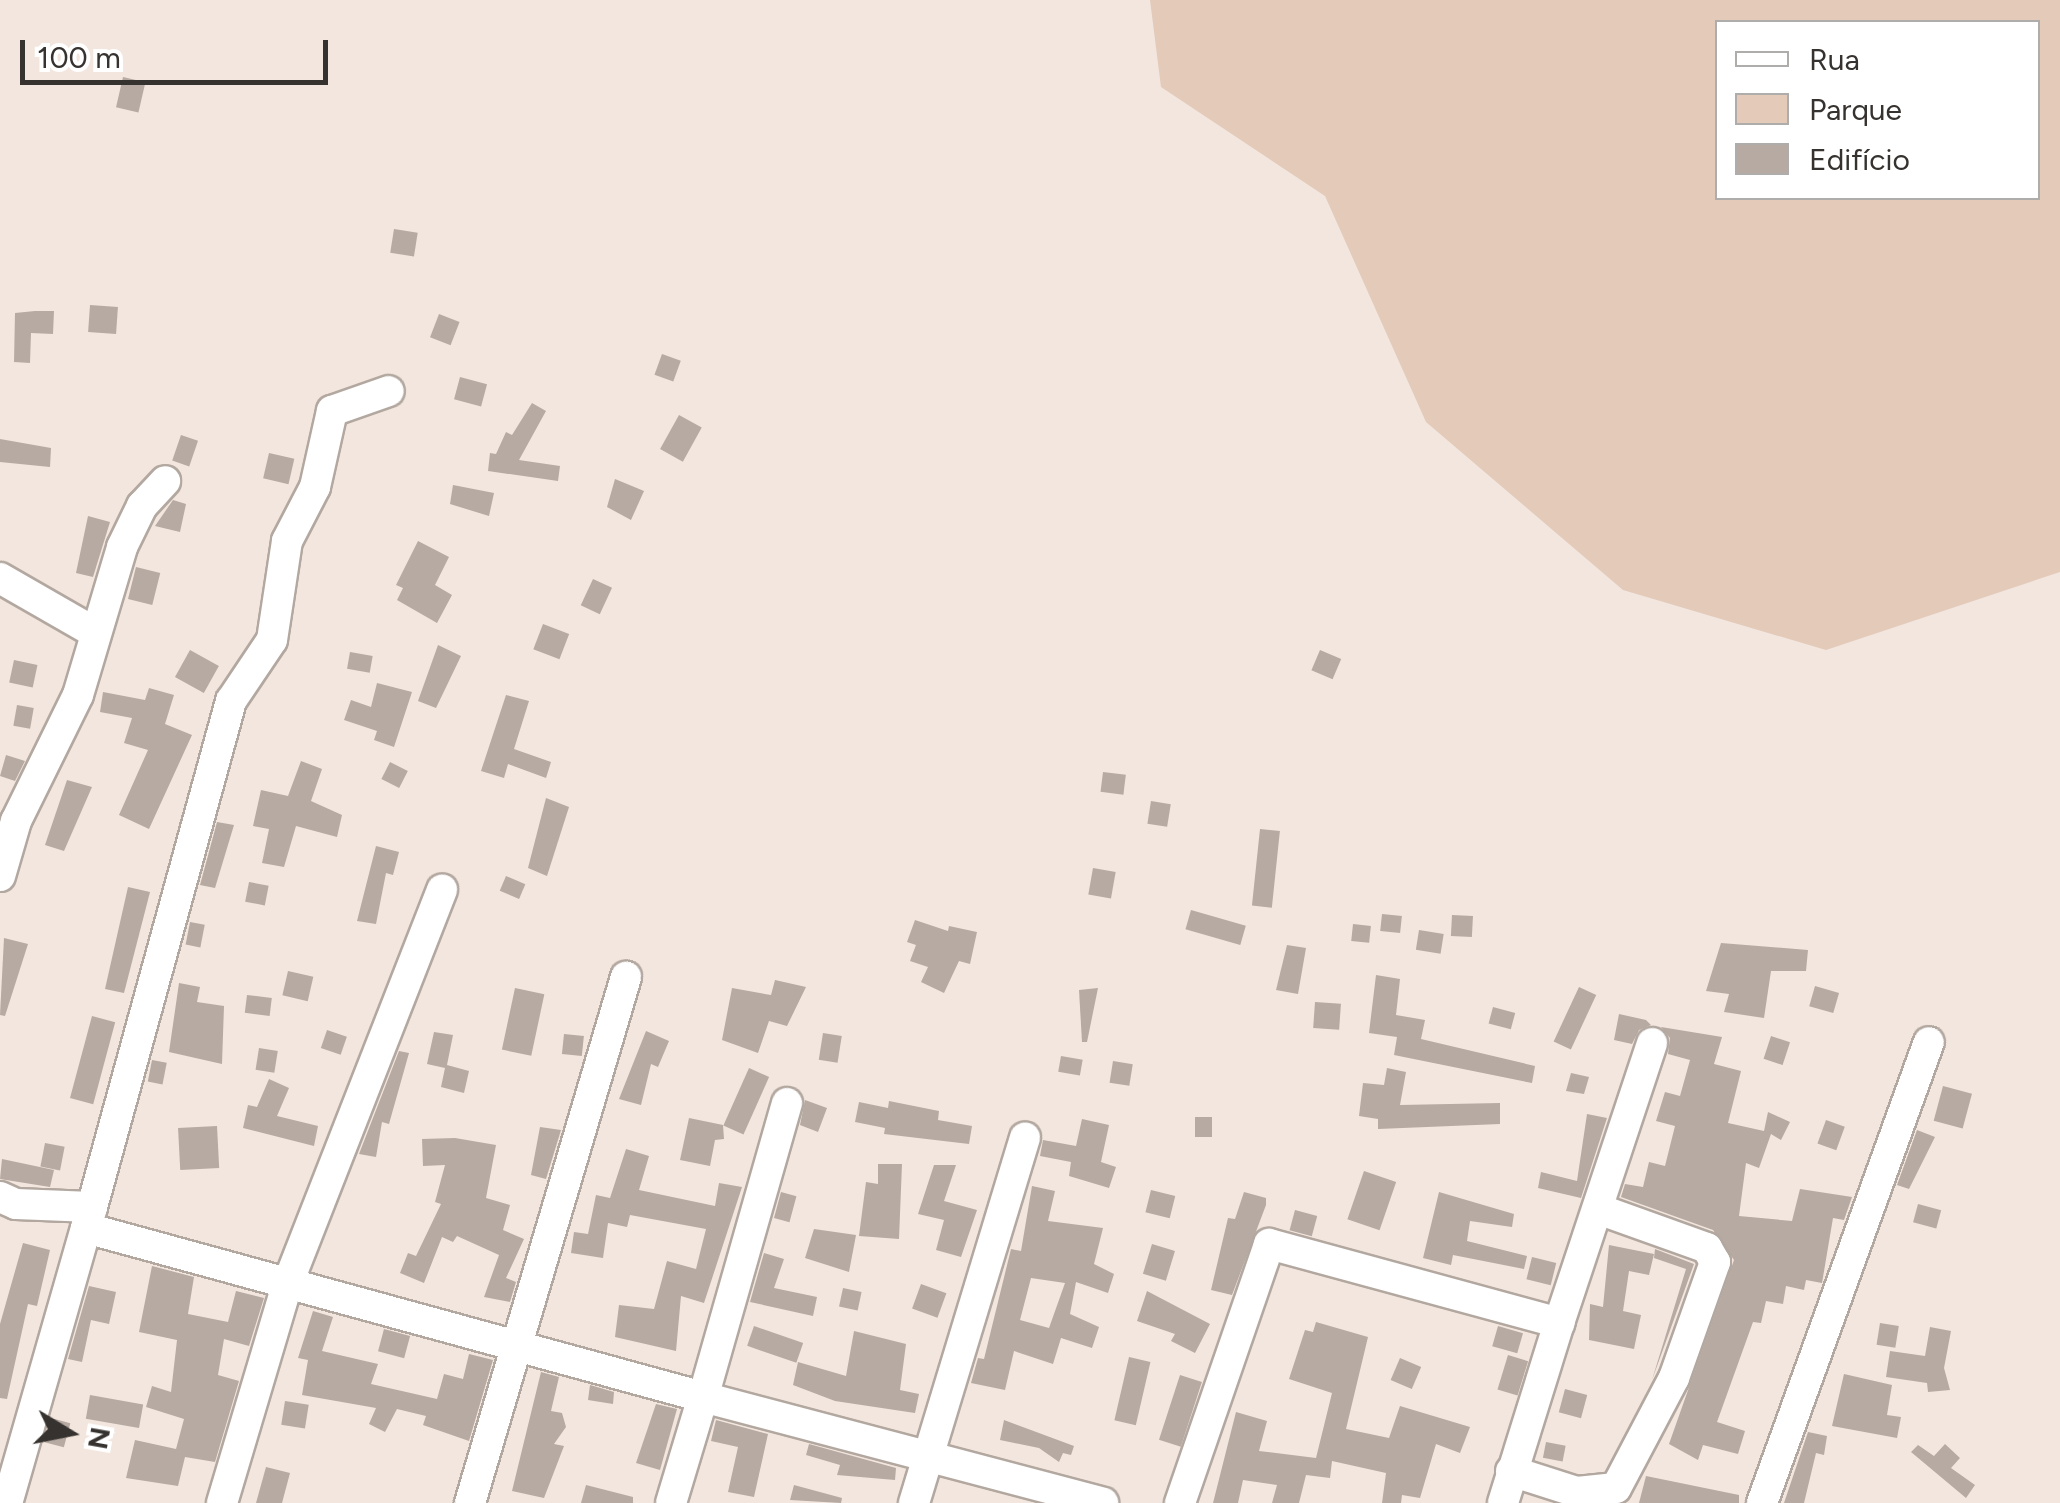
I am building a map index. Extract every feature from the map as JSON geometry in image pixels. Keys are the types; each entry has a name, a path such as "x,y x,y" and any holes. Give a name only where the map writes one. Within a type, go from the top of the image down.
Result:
{"street":[{"path":"7,1503 231,702 272,640 287,541 315,487 332,411 389,391"},
{"path":"0,876 16,821 78,694 92,631 142,506 165,481"},
{"path":"0,578 92,631"},
{"path":"222,1503 286,1288 442,888"},
{"path":"470,1503 626,977"},
{"path":"1762,1503 1929,1042"},
{"path":"1503,1503 1652,1044"},
{"path":"671,1503 787,1103"},
{"path":"914,1503 1025,1138"},
{"path":"0,1197 16,1204 89,1218 286,1288 930,1454 1102,1503"},
{"path":"1512,1471 1577,1492 1616,1488 1674,1378 1715,1262 1707,1248 1598,1208"},
{"path":"1180,1503 1270,1244 1559,1323"}],"green space":[{"path":"1150,0 2060,0 2060,572 1826,650 1623,590 1426,422 1325,196 1161,87"}],"building":[{"path":"123,77 145,82 138,112 116,107"},
{"path":"394,229 418,233 414,256 390,253"},
{"path":"90,305 118,307 116,334 88,332"},
{"path":"54,311 53,334 31,333 30,363 14,362 15,313"},
{"path":"439,314 460,322 451,345 430,337"},
{"path":"662,354 681,361 673,382 654,375"},
{"path":"460,377 487,384 481,406 454,399"},
{"path":"532,403 546,411 519,460 560,466 558,481 488,471 490,453 496,454 506,432 512,435"},
{"path":"679,415 702,428 683,462 660,449"},
{"path":"181,435 198,441 189,466 172,461"},
{"path":"0,439 51,448 50,467 0,462"},
{"path":"269,453 294,459 288,484 263,478"},
{"path":"615,479 644,491 631,520 607,507"},
{"path":"453,485 494,493 489,516 450,504"},
{"path":"173,500 186,504 180,532 155,526"},
{"path":"88,516 110,522 93,577 76,573"},
{"path":"418,541 449,557 435,585 452,595 437,623 397,600 403,588 396,585"},
{"path":"136,567 160,573 152,605 128,599"},
{"path":"593,579 612,588 600,614 581,605"},
{"path":"543,624 569,634 559,659 533,649"},
{"path":"438,645 461,656 436,708 418,701"},
{"path":"190,650 219,666 204,693 175,677"},
{"path":"1320,650 1341,659 1333,679 1311,670"},
{"path":"350,652 373,656 370,673 347,669"},
{"path":"14,660 37,665 33,687 9,682"},
{"path":"377,683 412,692 394,747 374,740 377,731 344,720 351,700 371,707"},
{"path":"149,688 174,695 165,724 192,735 149,829 119,815 148,750 124,743 132,718 100,712 103,692 145,700"},
{"path":"506,695 529,701 514,749 551,762 546,778 508,764 504,778 481,771"},
{"path":"17,705 34,708 30,729 13,726"},
{"path":"6,755 25,761 15,781 0,776"},
{"path":"301,761 322,769 311,801 342,815 337,837 296,826 284,867 262,863 269,829 253,826 261,790 288,796"},
{"path":"390,762 408,771 399,788 381,779"},
{"path":"1103,772 1126,775 1123,795 1101,792"},
{"path":"67,780 92,787 64,851 45,845"},
{"path":"546,798 569,807 547,876 528,868"},
{"path":"1151,801 1171,804 1167,827 1147,824"},
{"path":"217,822 234,825 215,888 200,885"},
{"path":"1260,829 1280,831 1272,908 1252,906"},
{"path":"376,846 399,852 393,875 386,873 376,924 357,921"},
{"path":"1093,868 1116,872 1111,899 1088,895"},
{"path":"506,876 525,884 519,899 500,891"},
{"path":"249,882 269,886 265,905 245,902"},
{"path":"128,887 150,892 124,993 105,989"},
{"path":"1191,910 1246,926 1240,945 1185,929"},
{"path":"1382,914 1402,916 1400,933 1380,931"},
{"path":"1452,915 1473,916 1472,937 1451,936"},
{"path":"915,920 948,931 949,926 977,932 970,964 959,961 944,993 921,982 928,967 910,961 916,945 907,942"},
{"path":"190,922 205,925 200,947 186,945"},
{"path":"1353,924 1371,926 1369,943 1351,941"},
{"path":"1419,930 1444,934 1441,954 1416,950"},
{"path":"4,938 28,944 5,1016 0,1015"},
{"path":"1721,943 1808,950 1806,971 1771,971 1764,1018 1724,1012 1729,994 1706,991"},
{"path":"1287,945 1306,948 1298,994 1276,990"},
{"path":"288,971 313,977 308,1001 282,995"},
{"path":"1376,975 1400,979 1396,1015 1425,1020 1421,1039 1535,1066 1532,1083 1394,1055 1397,1037 1369,1033"},
{"path":"775,980 806,987 787,1026 769,1021 758,1053 722,1040 732,988 771,995"},
{"path":"179,983 200,987 197,1002 224,1006 222,1064 169,1052"},
{"path":"1815,986 1839,993 1833,1013 1809,1006"},
{"path":"1579,987 1596,995 1571,1049 1554,1041"},
{"path":"515,988 544,994 531,1056 502,1050"},
{"path":"1098,988 1087,1042 1082,1042 1079,990"},
{"path":"247,995 272,998 270,1016 245,1013"},
{"path":"1315,1002 1341,1004 1339,1030 1313,1028"},
{"path":"1493,1007 1515,1013 1511,1029 1489,1023"},
{"path":"1619,1014 1646,1020 1651,1025 1639,1030 1632,1044 1614,1040"},
{"path":"92,1016 115,1022 93,1104 70,1098"},
{"path":"1661,1027 1722,1037 1714,1064 1741,1071 1728,1123 1764,1131 1768,1112 1790,1122 1781,1140 1771,1134 1759,1168 1746,1163 1739,1216 1792,1221 1800,1189 1852,1197 1844,1220 1833,1218 1822,1283 1806,1280 1804,1290 1786,1286 1783,1304 1766,1301 1761,1323 1753,1322 1717,1422 1745,1431 1738,1454 1703,1445 1698,1460 1669,1444 1734,1260 1713,1230 1621,1197 1625,1184 1643,1187 1649,1162 1665,1166 1675,1126 1656,1121 1665,1092 1680,1096 1690,1060 1668,1054 1670,1038"},
{"path":"327,1030 347,1037 341,1055 321,1048"},
{"path":"646,1031 669,1041 658,1067 651,1064 641,1105 619,1099"},
{"path":"434,1032 453,1035 447,1065 469,1071 464,1093 441,1087 445,1068 427,1064"},
{"path":"823,1033 842,1036 838,1063 819,1060"},
{"path":"564,1034 584,1036 582,1056 562,1054"},
{"path":"1771,1036 1790,1042 1783,1065 1764,1059"},
{"path":"259,1048 278,1051 274,1073 256,1070"},
{"path":"399,1051 409,1053 389,1124 382,1122 376,1157 359,1154"},
{"path":"1061,1056 1083,1060 1080,1076 1058,1072"},
{"path":"152,1060 167,1063 163,1084 148,1082"},
{"path":"1113,1061 1133,1064 1129,1086 1110,1083"},
{"path":"749,1068 769,1077 743,1135 723,1126"},
{"path":"1387,1068 1406,1072 1400,1105 1500,1103 1500,1124 1378,1129 1378,1119 1359,1116 1363,1083 1384,1085"},
{"path":"1571,1073 1589,1077 1584,1094 1566,1091"},
{"path":"269,1079 289,1088 277,1116 318,1126 314,1146 243,1128 248,1105 257,1107"},
{"path":"1943,1086 1972,1094 1963,1129 1934,1121"},
{"path":"805,1100 827,1108 818,1132 800,1125"},
{"path":"889,1101 939,1111 938,1120 972,1126 969,1144 884,1134 885,1128 855,1122 859,1102 888,1108"},
{"path":"1587,1114 1607,1118 1581,1198 1538,1188 1541,1172 1577,1181"},
{"path":"1195,1117 1212,1117 1212,1137 1195,1137"},
{"path":"689,1118 723,1125 724,1139 715,1140 710,1166 680,1160"},
{"path":"1082,1119 1109,1125 1101,1162 1116,1167 1109,1188 1069,1176 1071,1162 1040,1156 1043,1140 1076,1146"},
{"path":"1826,1120 1845,1127 1836,1150 1817,1143"},
{"path":"217,1126 219,1168 180,1170 178,1128"},
{"path":"540,1127 561,1130 546,1179 531,1175"},
{"path":"1917,1130 1935,1137 1909,1189 1897,1185"},
{"path":"455,1138 496,1145 486,1198 510,1205 503,1230 524,1239 506,1278 516,1282 510,1302 484,1297 499,1255 457,1236 453,1242 442,1237 424,1283 400,1273 408,1253 416,1256 441,1204 435,1202 445,1165 423,1166 422,1139"},
{"path":"45,1143 65,1147 60,1170 40,1167"},
{"path":"626,1149 649,1156 639,1190 715,1206 719,1183 742,1187 704,1303 681,1296 676,1351 615,1337 619,1305 654,1309 667,1261 696,1269 706,1229 630,1215 627,1227 608,1223 603,1258 571,1253 574,1232 588,1234 596,1195 610,1198"},
{"path":"2,1159 54,1170 50,1187 0,1179"},
{"path":"878,1164 902,1164 899,1239 859,1236 866,1182 878,1184"},
{"path":"934,1165 956,1165 944,1201 977,1210 961,1257 936,1250 944,1220 918,1214"},
{"path":"1364,1171 1396,1182 1380,1230 1347,1219"},
{"path":"1032,1186 1055,1191 1048,1221 1103,1228 1094,1264 1114,1274 1108,1293 1076,1282 1070,1314 1099,1327 1092,1348 1061,1338 1053,1364 1014,1351 1005,1390 971,1383 978,1358 984,1359 1011,1249 1021,1251","holes":["1031,1278 1065,1283 1049,1328 1020,1320"]},
{"path":"1151,1190 1175,1196 1170,1218 1145,1212"},
{"path":"781,1192 796,1196 789,1222 774,1218"},
{"path":"1244,1192 1266,1198 1266,1205 1232,1295 1211,1290 1228,1218 1235,1219"},
{"path":"1439,1192 1514,1214 1512,1227 1470,1221 1467,1241 1527,1256 1524,1269 1453,1255 1451,1265 1423,1258"},
{"path":"1918,1204 1941,1210 1936,1229 1913,1222"},
{"path":"1295,1210 1317,1216 1312,1236 1290,1230"},
{"path":"814,1229 856,1235 849,1272 805,1258"},
{"path":"23,1243 50,1250 37,1306 28,1304 7,1399 0,1398 0,1324"},
{"path":"1152,1244 1175,1251 1166,1281 1143,1274"},
{"path":"1609,1245 1654,1254 1649,1275 1629,1271 1623,1311 1641,1315 1634,1349 1589,1340 1590,1304 1603,1307"},
{"path":"1655,1249 1694,1264 1652,1380 1686,1269 1654,1258"},
{"path":"764,1253 784,1259 774,1288 817,1297 813,1316 750,1302"},
{"path":"1532,1257 1556,1263 1551,1285 1526,1279"},
{"path":"152,1266 194,1277 188,1314 228,1322 236,1291 264,1298 249,1346 224,1339 218,1375 239,1381 215,1462 185,1457 178,1486 126,1478 135,1440 176,1449 184,1419 146,1407 152,1386 171,1392 177,1340 139,1332"},
{"path":"921,1284 946,1293 937,1318 912,1308"},
{"path":"89,1286 116,1292 109,1324 91,1320 82,1362 68,1359"},
{"path":"843,1288 862,1292 858,1311 839,1307"},
{"path":"1147,1291 1210,1324 1195,1353 1171,1341 1175,1334 1137,1321"},
{"path":"313,1311 333,1317 322,1351 378,1364 371,1384 437,1399 444,1374 463,1379 469,1354 493,1360 469,1441 423,1425 426,1416 397,1409 385,1432 369,1424 376,1408 302,1395 308,1360 298,1358"},
{"path":"1316,1322 1368,1337 1346,1429 1389,1438 1400,1406 1470,1427 1460,1453 1436,1444 1420,1498 1402,1495 1401,1503 1382,1503 1386,1473 1332,1461 1330,1478 1306,1475 1299,1503 1272,1503 1277,1485 1243,1480 1238,1503 1213,1503 1236,1412 1267,1421 1259,1451 1316,1458 1332,1393 1289,1379 1305,1330 1313,1332"},
{"path":"1880,1323 1899,1326 1895,1348 1877,1345"},
{"path":"754,1326 803,1343 796,1363 747,1346"},
{"path":"1498,1326 1523,1333 1517,1353 1492,1346"},
{"path":"1930,1327 1951,1331 1944,1368 1950,1390 1928,1392 1927,1383 1886,1377 1890,1351 1925,1356"},
{"path":"384,1329 410,1336 404,1358 378,1351"},
{"path":"854,1331 906,1344 900,1390 919,1394 915,1413 835,1401 793,1385 798,1362 846,1376"},
{"path":"1508,1355 1528,1361 1518,1396 1497,1389"},
{"path":"1129,1357 1150,1362 1136,1425 1114,1420"},
{"path":"1400,1358 1421,1367 1412,1389 1391,1380"},
{"path":"541,1372 559,1377 551,1411 562,1413 566,1427 554,1444 564,1446 544,1498 512,1491"},
{"path":"1844,1374 1892,1385 1887,1415 1901,1417 1897,1438 1832,1426"},
{"path":"1180,1375 1202,1382 1181,1447 1159,1440"},
{"path":"590,1385 614,1392 613,1404 588,1400"},
{"path":"1565,1389 1587,1395 1581,1418 1559,1412"},
{"path":"90,1395 143,1404 139,1428 86,1419"},
{"path":"285,1401 309,1405 305,1428 281,1425"},
{"path":"656,1404 677,1409 660,1470 636,1463"},
{"path":"51,1418 70,1423 64,1447 45,1442"},
{"path":"716,1420 768,1434 754,1497 728,1492 738,1447 711,1441"},
{"path":"1004,1420 1074,1446 1071,1455 1063,1453 1059,1462 1039,1448 1000,1440"},
{"path":"1808,1432 1827,1436 1824,1455 1816,1453 1804,1503 1784,1503"},
{"path":"1546,1442 1566,1446 1563,1462 1543,1458"},
{"path":"809,1444 896,1468 895,1480 837,1475 840,1465 806,1455"},
{"path":"1945,1444 1960,1458 1951,1468 1975,1485 1966,1498 1911,1452 1918,1445 1934,1456"},
{"path":"266,1467 290,1473 282,1503 256,1503"},
{"path":"1646,1476 1739,1495 1739,1503 1639,1503"},
{"path":"586,1485 633,1497 633,1503 581,1503"},
{"path":"794,1485 842,1498 841,1503 790,1500"}]}
